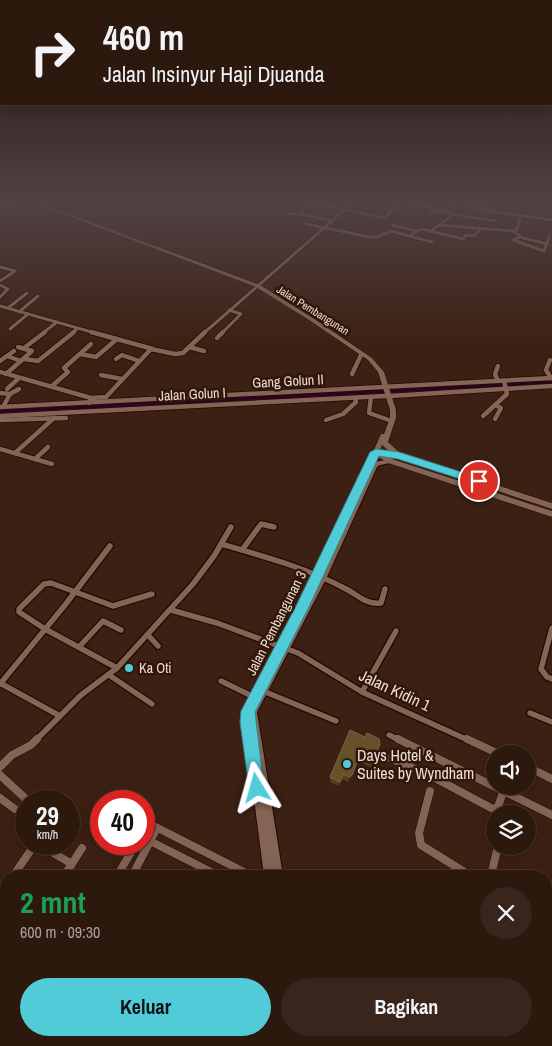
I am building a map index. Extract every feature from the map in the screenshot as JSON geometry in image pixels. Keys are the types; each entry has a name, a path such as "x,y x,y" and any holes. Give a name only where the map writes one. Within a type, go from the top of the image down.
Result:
{"main road":[{"name":"Jalan Pembangunan","path":"153,248 257,287 311,319 370,359 377,365 393,418 384,443 399,456"},
{"name":"Jalan Pembangunan","path":"257,287 361,355 374,366 386,391 390,411 389,420 376,452"},
{"path":"376,452 399,456 458,474 552,506"},
{"path":"376,452 390,462 552,514"},
{"path":"454,482 459,478 458,474"}],"street":[{"path":"0,306 180,355 229,310 303,248"},
{"path":"533,248 545,251 546,248"},
{"path":"0,267 15,271 0,281"},
{"path":"0,285 7,287 8,291 0,296"},
{"path":"8,308 26,293"},
{"path":"19,312 38,296"},
{"path":"217,338 241,314 229,310"},
{"path":"10,329 28,314"},
{"path":"24,348 57,322"},
{"path":"7,356 22,360 38,361 78,328"},
{"path":"80,354 96,358 117,339"},
{"path":"52,386 68,372 64,368 91,344"},
{"path":"6,374 32,351 18,347"},
{"path":"189,347 204,351"},
{"path":"103,400 139,360 153,348"},
{"path":"0,361 14,350"},
{"path":"116,359 122,355 139,360"},
{"path":"352,374 361,355"},
{"path":"498,366 494,374 498,381 506,385 552,378 546,370 550,360"},
{"path":"0,372 52,386 91,405"},
{"path":"101,375 122,379"},
{"path":"7,389 19,378"},
{"path":"386,391 452,387 498,381"},
{"path":"386,391 506,385 552,386"},
{"path":"483,416 506,394 506,385"},
{"path":"0,393 10,394 19,390"},
{"name":"Jalan Golun I","path":"0,416 91,405 265,398 355,398 370,397 386,391"},
{"name":"Gang Golun II","path":"1,407 91,405 103,400 265,398 386,391"},
{"path":"1,407 10,394"},
{"path":"370,397 372,401 370,415 389,420"},
{"path":"326,420 343,414 356,402 355,398"},
{"path":"495,405 501,408 495,419"},
{"path":"16,453 54,418"},
{"path":"0,420 66,418"},
{"path":"35,459 48,447"},
{"path":"0,448 52,464"},
{"name":"Jalan Pembangunan 3","path":"319,578 376,452"},
{"name":"Jalan Pembangunan 3","path":"277,870 252,719 253,712 374,466 377,463 390,462"},
{"path":"242,550 261,524 274,527"},
{"path":"0,767 12,755 31,745 81,695 117,668 171,610 203,570 231,527"},
{"path":"221,544 345,588 365,602 375,605 381,603 385,589"},
{"path":"60,716 0,683 76,592 110,546"},
{"path":"117,668 46,629 20,612 19,609 44,584 51,583 113,606 152,594"},
{"name":"Jalan Kidin 1","path":"171,610 217,623 298,653 362,692 486,748"},
{"path":"79,647 103,621 121,630"},
{"path":"552,628 550,642 541,669 547,677 552,679"},
{"path":"362,692 396,630"},
{"path":"148,635 158,646"},
{"name":"Jalan Pembangunan 3","path":"268,870 248,711 254,696 283,649"},
{"path":"109,675 152,704"},
{"path":"221,681 254,696"},
{"path":"262,691 336,721"},
{"path":"530,713 552,722"},
{"path":"389,735 486,781"},
{"path":"390,758 433,776 493,809 498,807 502,795"},
{"path":"536,771 552,779"},
{"path":"0,775 16,790"},
{"path":"430,791 419,833 421,845 461,870"},
{"path":"515,795 552,815"},
{"path":"0,798 15,809"},
{"path":"155,827 240,870"},
{"path":"155,831 158,828"},
{"path":"155,843 207,870"},
{"path":"17,870 33,847 38,844 72,864"},
{"path":"68,870 82,848"},
{"path":"121,870 129,855"},
{"path":"134,870 141,855"},
{"path":"492,870 496,855"}],"shaded area":[{"path":"552,380 552,384 0,413 0,410"}],"building":[{"name":"Days Hotel & Suites by Wyndham","path":"350,730 365,737 367,733 379,739 380,744 373,762 359,756 352,775 349,777 343,774 340,782 330,777"}],"waterway":[{"path":"500,384 536,381"}],"place":[{"name":"Ka Oti","path":"129,668"},
{"name":"Days Hotel & Suites by Wyndham","path":"347,764"}],"route":[{"path":"257,788 248,711 254,696 301,609 376,452 399,456 479,481"}]}
